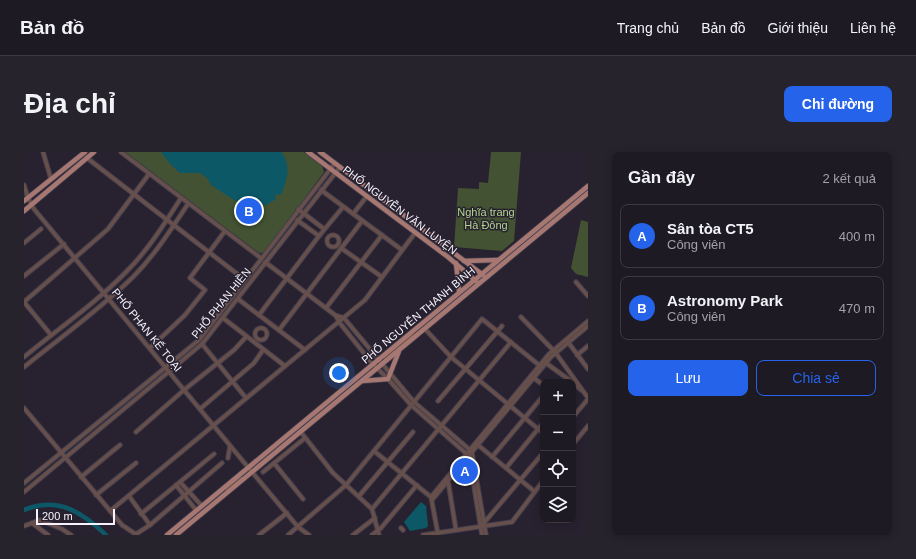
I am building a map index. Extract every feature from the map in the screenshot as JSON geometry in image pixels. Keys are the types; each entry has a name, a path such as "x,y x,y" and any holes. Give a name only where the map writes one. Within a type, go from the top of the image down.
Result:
{"main road":[{"path":"26,199 85,152"},
{"path":"24,211 94,152"},
{"name":"PHỐ NGUYỄN VĂN LUYỆN","path":"308,152 456,264 479,284"},
{"name":"PHỐ NGUYỄN VĂN LUYỆN","path":"320,152 486,278"},
{"name":"PHỐ NGUYỄN THANH BÌNH","path":"176,535 373,364 588,186"},
{"name":"PHỐ NGUYỄN THANH BÌNH","path":"167,535 201,505 250,470 378,368 588,193"},
{"path":"462,260 498,260"},
{"path":"456,264 459,292"},
{"path":"361,381 390,377 400,350"}],"street":[{"path":"49,152 44,154 51,179"},
{"path":"121,152 261,258 265,258 265,262 336,316 344,318 382,364 390,377 412,404 471,455 486,535"},
{"path":"87,158 208,253 245,280"},
{"name":"PHỐ PHAN HIỀN","path":"24,483 199,340 298,209 335,163"},
{"name":"PHỐ PHAN HIỀN","path":"24,492 202,344 340,167"},
{"path":"51,335 24,302 108,230 149,174"},
{"name":"PHỐ PHAN KẾ TOẠI","path":"24,186 26,199 239,457 298,527 308,535"},
{"path":"321,190 402,250"},
{"path":"353,214 366,196"},
{"path":"24,357 127,272 182,198"},
{"path":"24,368 109,299 155,253 188,204"},
{"path":"259,315 323,230 343,207"},
{"path":"298,209 323,230 328,237"},
{"path":"292,217 319,236"},
{"path":"279,330 362,220"},
{"path":"24,243 41,229"},
{"path":"150,348 185,315 205,290 190,278 225,231"},
{"path":"110,511 365,300 415,233"},
{"path":"326,308 382,235"},
{"path":"24,276 64,244"},
{"path":"341,248 382,277"},
{"path":"576,282 588,296"},
{"path":"238,298 305,350"},
{"path":"336,316 339,322 373,364 390,377"},
{"path":"521,317 554,351 588,398 577,413"},
{"path":"223,318 285,366"},
{"path":"288,535 346,485 482,319 539,365"},
{"path":"431,498 471,455 539,365 588,321"},
{"path":"265,329 270,323"},
{"path":"438,401 497,330 502,326"},
{"path":"431,498 468,451 534,378 554,351 588,326"},
{"path":"259,328 265,329 268,334 267,337 264,340 258,338 255,334 256,330 259,328"},
{"path":"425,328 450,357 538,429 506,468"},
{"path":"385,358 413,335"},
{"path":"136,432 217,362 234,350 246,337"},
{"path":"255,343 258,338"},
{"path":"372,509 403,474 511,342"},
{"path":"568,342 587,366"},
{"path":"202,344 246,398"},
{"path":"577,355 588,346"},
{"path":"200,409 254,363 263,350"},
{"path":"546,363 568,379"},
{"path":"534,378 540,383"},
{"path":"576,385 585,393"},
{"path":"492,457 540,399"},
{"path":"24,408 122,525 136,534 150,524 222,463"},
{"path":"576,440 588,426"},
{"path":"300,431 346,485 372,509 379,530 379,535"},
{"path":"359,496 413,432"},
{"path":"263,472 305,438"},
{"path":"81,477 120,445"},
{"path":"230,446 228,458 239,457"},
{"path":"478,446 534,491"},
{"path":"374,451 431,498 438,534"},
{"path":"141,514 214,454"},
{"path":"482,535 483,525 540,457"},
{"path":"96,495 136,463"},
{"path":"274,463 303,499"},
{"path":"227,489 240,478"},
{"path":"448,481 456,530"},
{"path":"180,482 201,505"},
{"path":"176,485 196,510"},
{"path":"423,535 438,534 483,525 514,521 534,491 540,485"},
{"path":"372,535 379,530 417,486"},
{"path":"129,496 150,524"},
{"path":"259,535 287,513"},
{"path":"353,535 375,518"},
{"path":"24,526 40,520 71,535"},
{"path":"32,523 48,535"},
{"path":"62,535 65,531"}],"green space":[{"path":"125,152 304,152 322,165 324,172 265,253 259,253"},
{"name":"Nghĩa trang Hà Đông","path":"491,152 521,152 514,241 502,251 454,247 458,188 479,189 479,182 488,183"},
{"path":"581,220 588,222 588,277 576,274 571,268"}],"water":[{"path":"161,152 281,152 286,162 287,178 281,195 275,194 276,199 266,205 242,205 211,185 207,178 200,173 180,173 170,164"},
{"path":"421,502 426,506 428,526 426,528 410,531 404,522"}],"waterway":[{"path":"24,510 36,506 48,505 69,509 88,519 106,535"}],"place":[{"name":"Astronomy Park","path":"249,211"},
{"name":"Sân tòa CT5","path":"465,471"}]}
